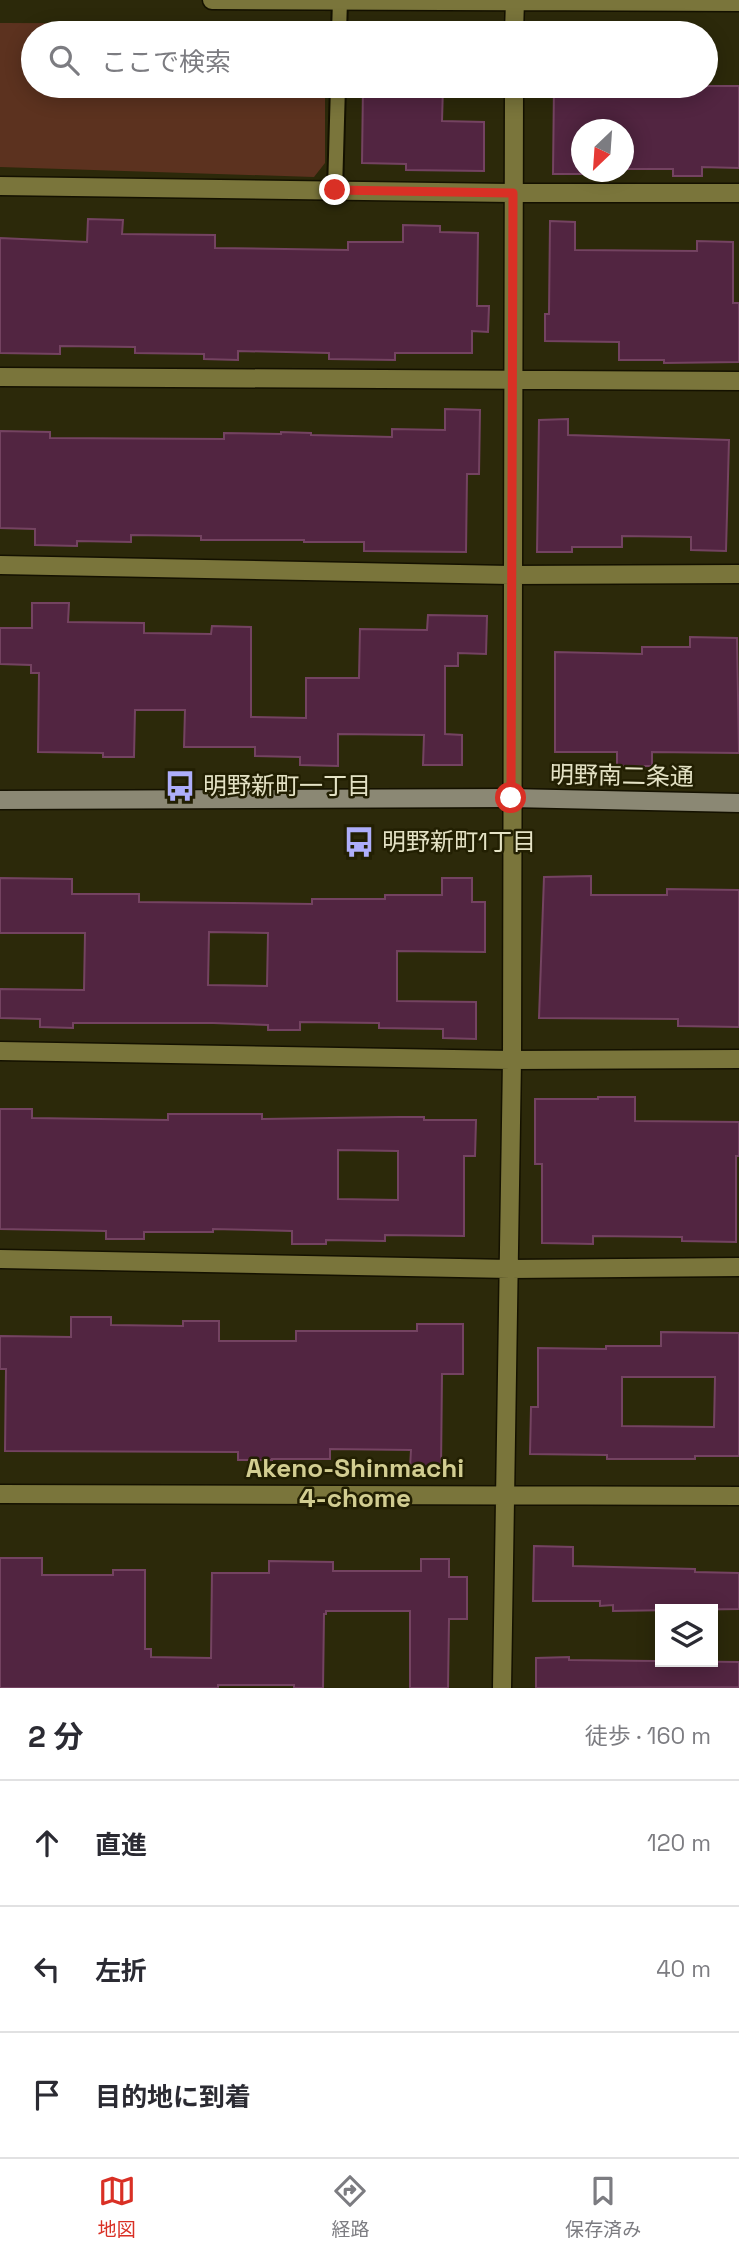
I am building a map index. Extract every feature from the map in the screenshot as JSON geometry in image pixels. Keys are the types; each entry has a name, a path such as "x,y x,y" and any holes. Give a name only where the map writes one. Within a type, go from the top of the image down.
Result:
{"street":[{"path":"212,0 739,2"},
{"path":"514,21 515,0"},
{"path":"502,1688 512,1060 514,98"},
{"path":"0,186 513,193 739,193"},
{"path":"0,377 739,381"},
{"path":"0,565 512,575 739,574"},
{"name":"明野南二条通","path":"0,800 511,798 739,803"},
{"path":"0,1051 512,1060 739,1059"},
{"path":"0,1259 510,1269 739,1267"},
{"path":"0,1494 739,1496"}],"lane":[{"path":"339,21 340,0"},
{"path":"335,190 338,98"}],"shaded area":[{"path":"0,23 21,23 21,98 325,98 325,163 314,177 0,167"}],"building":[{"path":"718,86 739,86 739,168 702,167 702,176 673,176 673,169 634,169 634,119 571,119 571,174 553,174 554,98 718,98"},
{"path":"363,98 443,98 442,121 484,122 484,171 406,170 406,164 362,163"},
{"path":"88,219 123,220 122,234 215,235 215,248 348,250 348,242 403,242 403,225 440,226 440,232 478,233 477,306 489,306 488,332 472,331 472,353 395,353 395,360 329,359 329,353 238,351 238,360 204,359 204,354 135,353 135,347 60,346 60,354 0,353 0,238 87,242"},
{"path":"550,221 575,222 575,250 697,251 697,241 733,242 733,303 739,303 739,362 664,363 664,360 619,360 619,342 545,341 545,314 549,314"},
{"path":"445,409 480,410 479,474 467,474 466,552 364,551 364,542 201,540 201,536 131,535 131,542 77,541 77,546 35,545 35,529 0,528 0,431 50,432 50,438 224,439 224,433 281,432 392,437 392,429 445,430"},
{"path":"568,419 568,435 729,440 726,551 691,550 691,537 622,536 622,547 572,547 572,552 537,552 539,420"},
{"path":"32,603 69,603 68,622 144,623 144,633 211,634 212,626 251,627 251,717 306,718 306,678 359,678 360,629 427,630 428,615 487,616 486,654 458,653 458,666 445,666 445,734 462,735 462,765 423,765 424,735 338,734 338,766 300,765 300,757 255,756 255,747 184,747 185,710 135,710 134,757 103,757 103,753 38,752 39,673 31,673 31,665 0,664 0,628 32,628"},
{"path":"690,637 737,638 739,753 652,752 652,766 617,766 617,752 555,752 555,652 642,654 642,647 690,647"},
{"path":"591,876 591,895 667,895 667,889 739,890 739,1027 678,1026 678,1019 539,1018 544,877"},
{"path":"0,878 72,879 72,894 139,894 139,902 312,904 312,899 385,899 385,895 442,895 442,878 472,878 472,902 485,902 485,952 397,951 397,1001 476,1002 476,1039 443,1038 443,1029 379,1028 379,1023 300,1022 300,1030 268,1030 268,1025 213,1023 73,1023 73,1028 40,1027 40,1019 0,1018 0,989 84,990 85,933 0,933","holes":["209,932 268,933 267,986 208,985"]},
{"path":"635,1097 635,1121 739,1122 739,1156 736,1156 736,1242 682,1241 682,1237 593,1236 593,1244 542,1243 542,1164 535,1164 535,1099"},
{"path":"0,1109 32,1109 32,1118 168,1120 168,1114 262,1114 262,1119 424,1117 424,1120 476,1120 475,1156 464,1156 464,1236 385,1235 385,1241 326,1240 326,1244 292,1244 292,1231 213,1229 213,1232 144,1232 144,1239 106,1239 106,1231 0,1229","holes":["338,1150 398,1151 398,1200 338,1199"]},
{"path":"71,1317 111,1317 111,1325 183,1326 183,1321 219,1321 219,1341 296,1341 296,1331 417,1331 417,1324 463,1324 463,1374 442,1374 441,1469 410,1468 411,1450 330,1449 330,1459 272,1460 238,1460 238,1452 5,1451 6,1369 0,1369 0,1336 71,1337"},
{"path":"661,1332 739,1333 739,1456 607,1459 607,1455 530,1454 531,1407 538,1407 538,1348 606,1349 606,1346 661,1346","holes":["622,1377 715,1377 714,1427 622,1426"]},
{"path":"534,1546 573,1547 573,1566 695,1569 695,1572 739,1573 739,1609 718,1609 718,1604 655,1604 655,1610 613,1611 613,1605 600,1606 600,1601 533,1601"},
{"path":"0,1558 42,1558 42,1575 113,1575 113,1570 145,1570 145,1649 151,1649 151,1657 211,1658 212,1573 269,1573 269,1561 333,1562 333,1571 421,1571 421,1559 449,1559 449,1577 467,1577 467,1619 449,1619 448,1688 410,1688 410,1611 326,1611 323,1688 294,1688 294,1685 218,1685 218,1688 0,1688"},
{"path":"536,1658 655,1661 655,1667 718,1667 718,1662 739,1662 739,1687 536,1688"}],"place":[{"name":"明野新町一丁目","path":"180,786"},
{"name":"明野新町1丁目","path":"359,842"}],"district":[{"name":"Akeno-Shinmachi 4-chome","path":"355,1483"}],"route":[{"path":"335,190 513,193 511,798"}]}
